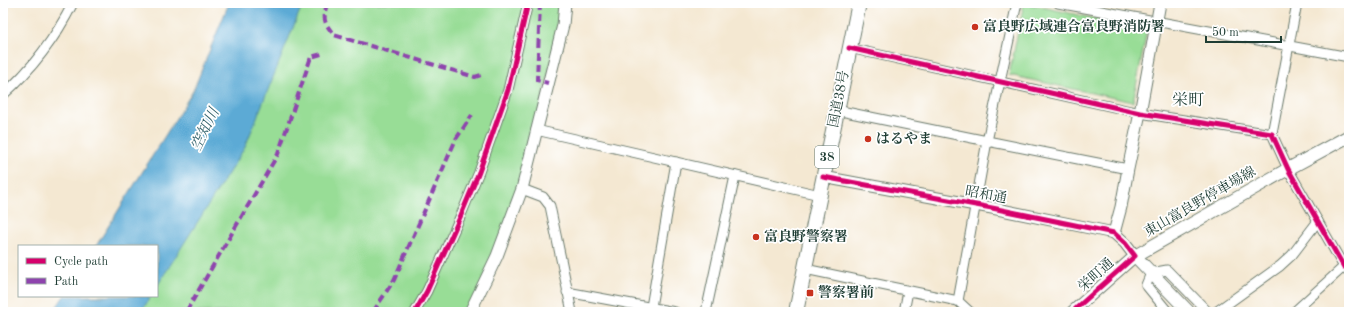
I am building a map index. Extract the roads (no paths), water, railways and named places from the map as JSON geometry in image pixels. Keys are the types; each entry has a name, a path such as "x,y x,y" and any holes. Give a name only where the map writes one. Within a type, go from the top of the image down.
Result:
{"highway":[{"name":"国道38号","path":"796,312 848,48 859,3"}],"main road":[{"name":"東山富良野停車場線","path":"1135,256 1349,136"},
{"path":"1135,256 1189,312"}],"street":[{"path":"3,95 29,69 43,51 56,33 73,3"},
{"path":"415,312 427,291 461,215 508,90 528,3"},
{"path":"470,312 498,256 522,189 562,25 565,3"},
{"path":"958,301 987,141 1017,3"},
{"path":"1058,3 1349,57"},
{"path":"1135,256 1125,243 1114,233 1121,207 1140,112 1160,3"},
{"path":"1294,312 1346,265 1318,221 1288,169 1272,134 1297,3"},
{"path":"848,48 1140,112 1272,134"},
{"path":"836,110 1128,169"},
{"path":"536,130 820,195"},
{"path":"651,307 676,162"},
{"path":"706,312 735,176"},
{"name":"昭和通","path":"823,177 1114,233"},
{"path":"522,189 543,197 550,206 572,312"},
{"path":"1216,312 1280,266 1292,255 1318,221"},
{"name":"栄町通","path":"1072,312 1135,256"},
{"path":"805,269 958,301 970,312"},
{"path":"1168,312 1146,285 1151,273 1167,270 1208,312"},
{"path":"904,312 908,290"},
{"path":"567,292 675,312"}],"water":[{"name":"空知川","path":"229,3 303,3 245,147 158,284 158,245 97,245 193,91"},
{"path":"63,297 150,297 141,312 53,312"}],"place":[{"name":"富良野広域連合富良野消防署","path":"975,27"},
{"name":"はるやま","path":"868,139"},
{"name":"富良野警察署","path":"756,237"},
{"name":"警察署前","path":"810,293"}],"district":[{"name":"栄町","path":"1188,101"}]}
